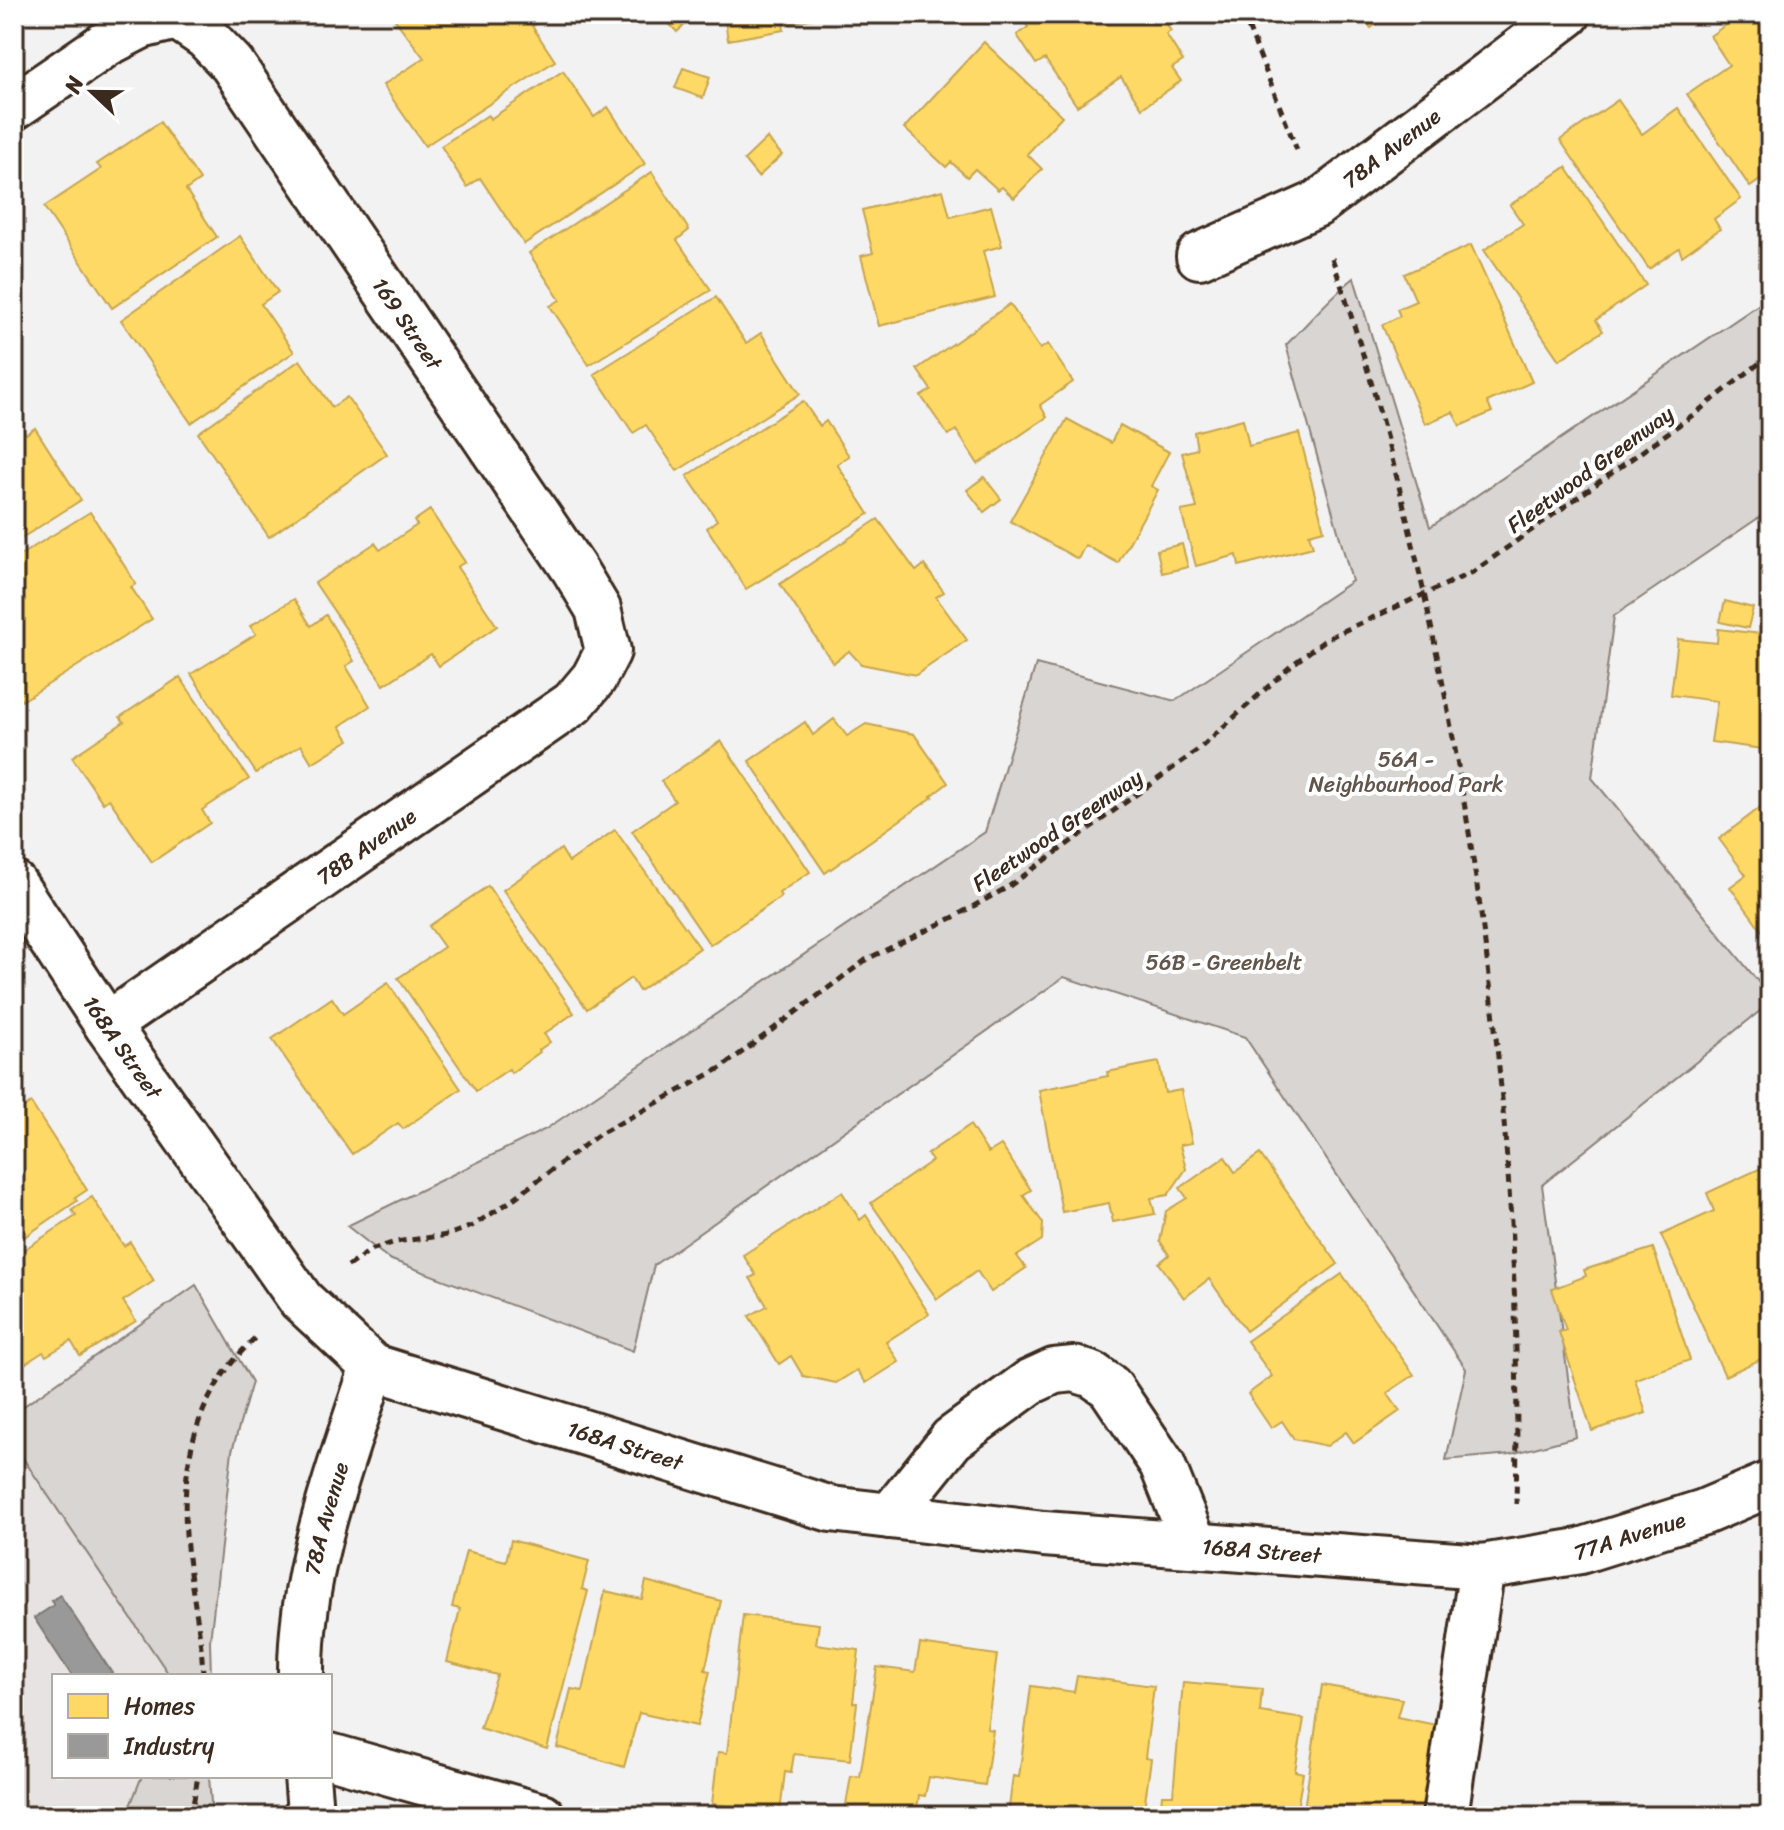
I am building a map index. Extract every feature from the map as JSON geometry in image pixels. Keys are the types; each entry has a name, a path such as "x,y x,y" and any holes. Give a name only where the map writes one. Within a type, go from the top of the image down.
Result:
{"street":[{"name":"78A Avenue","path":"1199,256 1317,204 1568,14"},
{"name":"169 Street","path":"14,107 106,44 141,26 177,17 206,37 241,76 574,569 598,609 608,651"},
{"name":"78B Avenue","path":"107,1025 573,703 594,678 608,651"},
{"name":"168A Street","path":"14,884 107,1025 301,1300 373,1367 831,1509 1044,1534 1482,1567"},
{"name":"78A Avenue","path":"301,1674 304,1623 314,1562 344,1453 373,1367"},
{"path":"890,1516 952,1439 1030,1382 1054,1371 1074,1369 1093,1375 1110,1387 1119,1399 1162,1464 1194,1544"},
{"name":"77A Avenue","path":"1482,1567 1593,1547 1704,1512 1770,1484"},
{"path":"1445,1816 1482,1567"},
{"path":"332,1757 542,1816"}],"path":[{"path":"1243,14 1300,159"},
{"path":"1330,251 1390,451 1426,595 1477,876 1510,1171 1517,1324 1516,1507"},
{"name":"Fleetwood Greenway","path":"344,1268 371,1250 395,1242 448,1235 472,1226 598,1135 686,1089 744,1053 839,977 867,959 1008,887 1198,750 1293,664 1328,638 1473,572 1697,412 1770,355"},
{"path":"203,1674 202,1647 189,1564 185,1496 187,1472 194,1436 206,1401 234,1360 260,1334"},
{"path":"191,1816 198,1778"}],"shaded area":[{"path":"14,1445 169,1674 52,1674 52,1778 141,1778 126,1816 14,1816"}],"green space":[{"name":"56A - Neighbourhood Park","path":"1354,278 1430,527 1770,297 1770,510 1614,616 1592,778 1770,996 1770,1003 1542,1185 1576,1437 1511,1454 1446,1460 1466,1369 1245,1037 1064,977 654,1265 633,1351 389,1259 347,1226 546,1129 985,832 1036,664 1175,701 1352,581 1286,345"},
{"path":"196,1285 252,1382 232,1451 210,1641 211,1674 169,1674 14,1445 14,1413"},
{"path":"141,1778 209,1778 212,1816 126,1816"}],"building: Homes":[{"path":"398,14 530,14 536,24 532,26 555,61 425,146 383,85 424,58 393,17"},
{"path":"669,14 686,14 691,19 677,32 664,18"},
{"path":"724,14 836,14 783,24 784,30 728,40"},
{"path":"1025,14 1159,14 1171,31 1166,34 1183,61 1172,68 1181,81 1142,108 1121,77 1077,106 1045,59 1036,64 1017,35 1028,27 1021,17"},
{"path":"1361,14 1390,14 1371,28"},
{"path":"1741,14 1770,15 1770,173 1750,187 1687,94 1729,65 1710,36"},
{"path":"984,42 1062,116 1027,154 1042,169 1014,198 1002,187 998,190 975,169 967,177 951,162 946,167 904,128"},
{"path":"683,68 710,77 703,98 675,88"},
{"path":"563,71 594,117 608,107 645,164 524,244 480,178 467,187 441,146 488,115 490,119"},
{"path":"1618,100 1642,134 1678,108 1741,199 1714,219 1720,229 1682,256 1679,248 1649,269 1560,140"},
{"path":"160,122 200,180 186,190 217,237 112,308 44,207 101,169 97,164"},
{"path":"767,138 782,155 758,177 744,160"},
{"path":"1566,167 1646,285 1596,320 1603,331 1559,360 1484,250 1523,224 1510,205"},
{"path":"652,172 689,230 677,240 711,290 589,365 550,306 560,300 529,253"},
{"path":"943,190 950,217 991,206 1002,246 983,251 995,297 879,326 861,256 873,253 862,210"},
{"path":"240,236 278,292 261,304 294,352 191,423 121,320"},
{"path":"1471,245 1532,382 1487,402 1492,412 1460,426 1453,412 1425,424 1382,325 1400,316 1397,309 1416,301 1404,274"},
{"path":"716,297 746,343 761,333 800,394 677,471 646,425 633,433 594,374"},
{"path":"1010,304 1040,349 1048,344 1073,382 1040,405 1047,417 978,464 956,430 948,435 921,396 931,390 917,369"},
{"path":"300,360 332,407 347,397 387,454 269,537 198,433"},
{"path":"803,401 820,426 826,421 849,456 837,464 869,514 746,589 707,528 717,520 687,476"},
{"path":"14,416 26,434 35,428 81,500 14,543"},
{"path":"1067,419 1111,443 1120,425 1169,452 1151,486 1158,490 1118,563 1085,545 1078,559 1010,521"},
{"path":"1243,419 1249,446 1299,433 1324,530 1309,534 1313,547 1239,566 1237,555 1196,566 1181,511 1197,508 1182,453 1197,449 1194,432"},
{"path":"984,477 1001,499 984,512 967,490"},
{"path":"430,510 465,562 457,567 497,626 439,666 431,654 384,685 315,583 375,543 380,550 417,525 414,521"},
{"path":"90,512 136,584 131,587 152,619 22,701 14,689 14,623 19,620 14,612 14,559"},
{"path":"878,519 916,571 924,565 944,592 936,597 967,640 916,675 861,664 849,651 833,663 780,584"},
{"path":"1182,544 1188,567 1162,573 1157,550"},
{"path":"294,599 311,626 326,615 354,661 346,666 370,706 340,726 349,740 312,763 301,745 256,773 191,674 256,634 250,626"},
{"path":"1725,601 1753,608 1748,628 1720,622"},
{"path":"1718,629 1770,635 1770,750 1711,742 1717,701 1671,695 1678,639 1717,643"},
{"path":"180,677 249,779 202,810 210,823 152,862 109,799 103,803 72,757 124,722 120,717"},
{"path":"834,719 847,736 866,724 914,734 948,783 933,797 825,873 749,761 805,722 813,735"},
{"path":"721,741 810,872 779,893 781,897 710,945 632,831 675,801 661,781"},
{"path":"1770,800 1770,926 1763,932 1730,887 1746,875 1719,839"},
{"path":"615,830 700,948 639,991 631,978 587,1009 503,890 561,849 569,862"},
{"path":"488,886 574,1013 544,1034 550,1042 540,1052 511,1073 509,1069 476,1091 398,978 444,947 429,926"},
{"path":"388,983 461,1089 403,1129 398,1123 352,1154 272,1039 332,998 343,1014"},
{"path":"1159,1062 1165,1093 1181,1090 1192,1143 1180,1145 1186,1169 1168,1195 1151,1198 1155,1214 1113,1222 1109,1203 1062,1212 1039,1090"},
{"path":"31,1103 87,1190 75,1198 77,1201 14,1244 14,1115"},
{"path":"970,1125 988,1153 1001,1145 1031,1190 1023,1195 1043,1223 1042,1240 1017,1256 1026,1268 991,1292 977,1271 937,1299 871,1203 932,1161 927,1154"},
{"path":"1260,1154 1338,1264 1246,1331 1209,1279 1184,1298 1159,1263 1169,1255 1160,1241 1166,1211 1187,1198 1180,1188 1225,1157 1235,1172"},
{"path":"1761,1168 1770,1188 1770,1355 1725,1376 1661,1235 1714,1211 1707,1193"},
{"path":"842,1192 860,1220 866,1215 929,1314 886,1342 899,1362 866,1383 857,1370 836,1383 803,1376 791,1356 779,1364 749,1316 767,1306 750,1278 756,1275 743,1255"},
{"path":"92,1197 124,1246 130,1242 154,1281 123,1301 136,1321 80,1356 71,1341 46,1356 43,1352 17,1369 14,1365 14,1256 76,1216 72,1210"},
{"path":"1653,1248 1690,1360 1635,1379 1646,1413 1592,1431 1559,1332 1566,1330 1552,1289 1586,1276 1584,1270"},
{"path":"1342,1274 1414,1375 1387,1393 1400,1411 1354,1443 1346,1432 1327,1446 1294,1439 1282,1421 1271,1428 1248,1394 1272,1376 1247,1341"},
{"path":"511,1540 589,1561 582,1589 588,1591 547,1749 480,1728 497,1675 447,1662 460,1609 452,1607 466,1551 506,1561"},
{"path":"646,1581 721,1601 705,1670 710,1671 697,1726 639,1713 624,1767 557,1747 571,1689 583,1691 605,1591 642,1599"},
{"path":"743,1615 819,1624 816,1644 859,1650 850,1760 794,1754 791,1773 785,1772 780,1812 712,1804 718,1752 727,1753"},
{"path":"920,1644 997,1655 987,1729 993,1730 985,1785 929,1777 925,1796 919,1795 916,1816 844,1816 851,1776 860,1777 877,1667 915,1672"},
{"path":"1077,1676 1154,1686 1145,1758 1151,1759 1143,1816 1088,1809 1087,1816 1008,1816 1013,1776 1019,1777 1031,1686 1074,1692"},
{"path":"1183,1682 1262,1689 1260,1712 1304,1719 1295,1771 1303,1773 1296,1816 1160,1816 1162,1795 1173,1795"},
{"path":"1322,1685 1402,1699 1397,1717 1441,1726 1428,1816 1303,1816"}],"building: Industry":[{"path":"60,1595 112,1673 71,1674 34,1618 54,1605 51,1601"}],"park label":[{"name":"56B - Greenbelt","path":"1224,962"}]}
